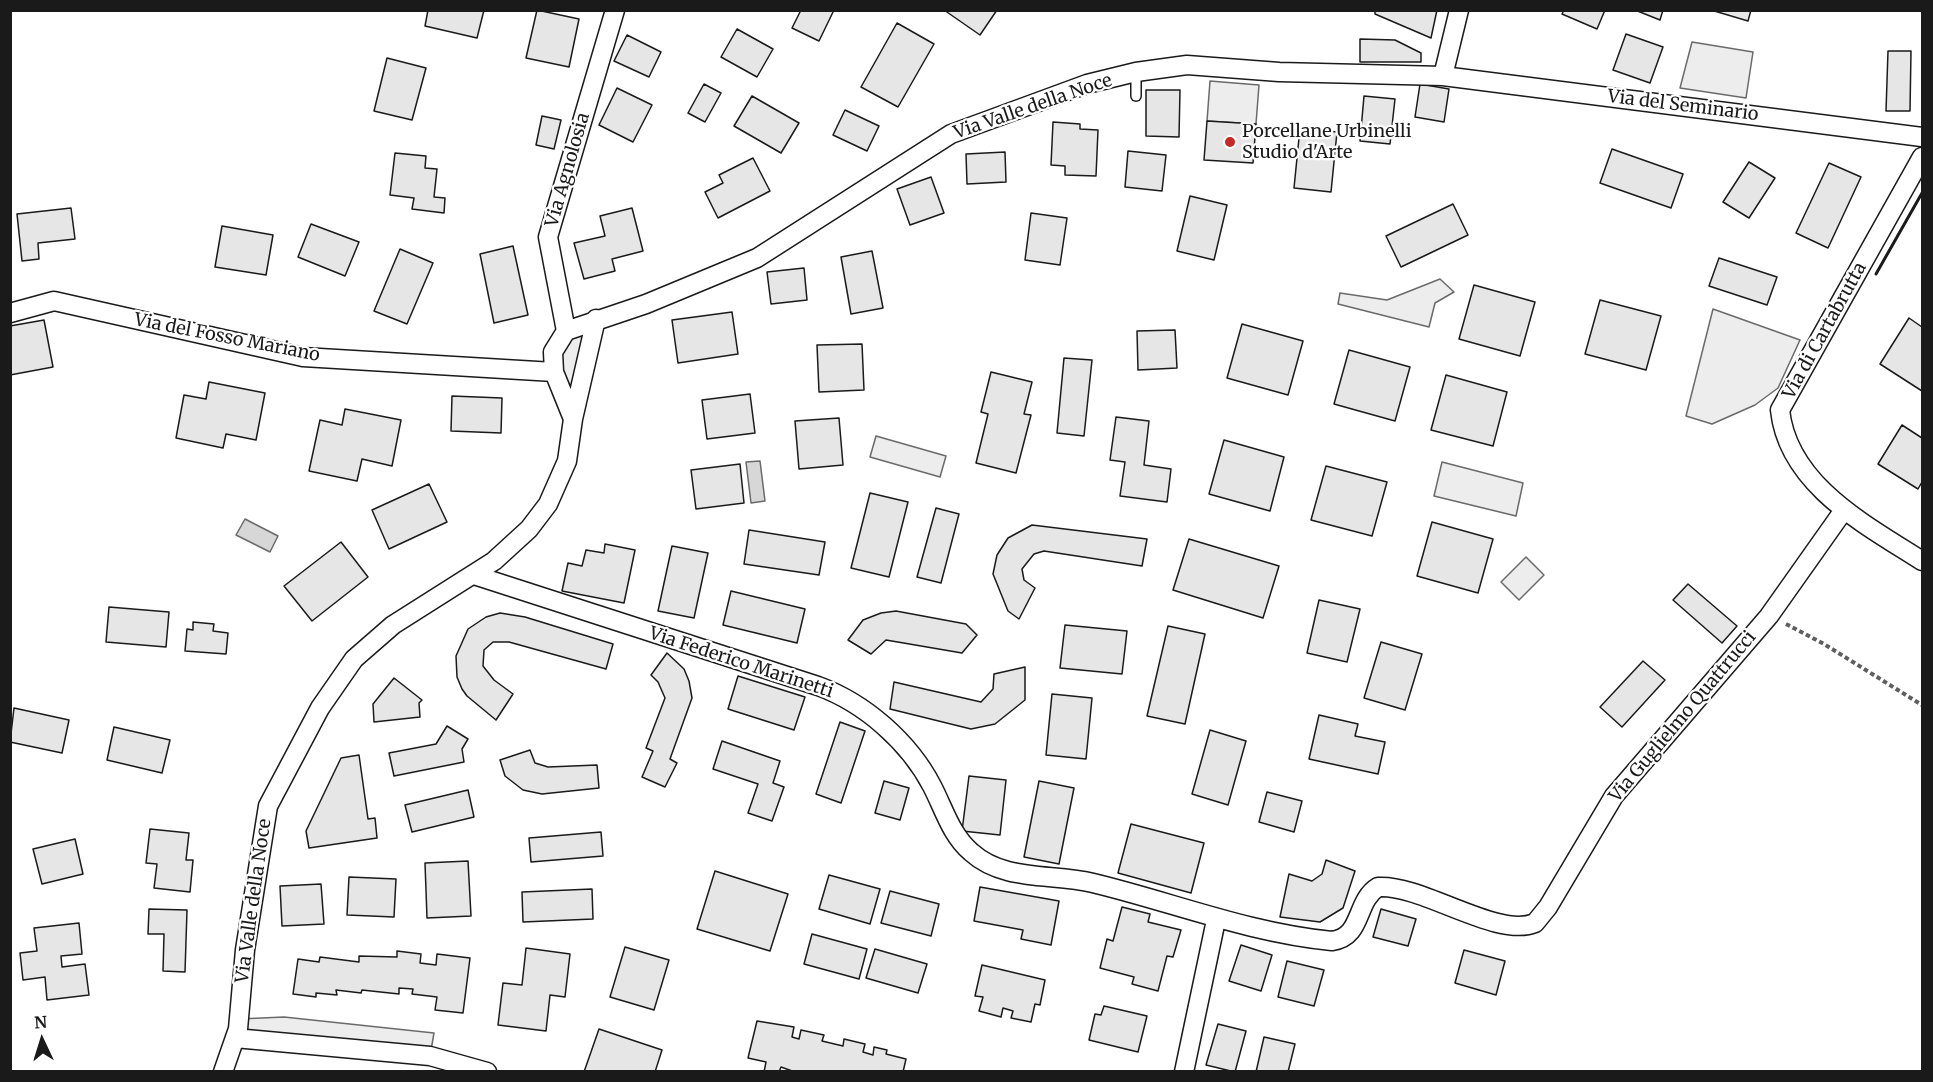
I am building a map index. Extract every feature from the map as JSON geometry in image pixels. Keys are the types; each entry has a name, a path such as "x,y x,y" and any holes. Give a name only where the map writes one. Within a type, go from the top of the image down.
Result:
{"street":[{"name":"Via Agnolosia","path":"566,331 548,237 615,10"},
{"path":"1443,76 1459,10"},
{"name":"Via Valle della Noce","path":"566,331 646,304 757,258 951,134 1087,84 1137,72 1187,65 1279,72 1443,76"},
{"name":"Via del Seminario","path":"1443,76 1923,137"},
{"name":"Via di Cartabrutta","path":"1923,157 1780,410 1782,431 1801,467 1844,510 1923,561"},
{"name":"Via del Fosso Mariano","path":"10,313 54,302 303,357 554,372"},
{"name":"Via Valle della Noce","path":"235,1038 263,821 270,801 320,708 354,659 393,625 474,575 512,546 548,504 564,470 596,319"},
{"path":"566,331 553,352 554,372 573,419"},
{"name":"Via Guglielmo Quattrucci","path":"1216,920 1323,940 1340,940 1353,930 1371,892 1385,887 1512,926 1535,922 1548,907 1614,796 1769,615 1844,510"},
{"name":"Via Federico Marinetti","path":"474,575 818,686 845,698 908,750 925,773 958,837 969,850 988,865 1013,873 1090,882 1216,920"},
{"path":"1184,1071 1216,920"},
{"path":"223,1071 235,1038 453,1061 487,1071"}],"lane":[{"path":"1136,96 1137,72"}],"path":[{"path":"1769,615 1824,644 1923,705"}],"shaded area":[{"path":"1692,42 1753,52 1746,98 1680,88"},
{"path":"1210,81 1259,85 1256,124 1207,121"},
{"path":"1440,279 1454,292 1435,303 1429,327 1338,304 1340,293 1387,300"},
{"path":"1713,309 1800,340 1778,388 1755,405 1712,424 1686,416"},
{"path":"587,330 570,397 561,366 562,351 574,334"},
{"path":"876,436 946,456 940,477 870,457"},
{"path":"760,461 765,501 751,503 746,462"},
{"path":"1442,462 1523,483 1516,516 1434,496"},
{"path":"245,519 278,536 270,552 236,535"},
{"path":"1526,557 1544,575 1519,600 1501,582"},
{"path":"284,1017 434,1033 430,1056 235,1038 239,1019"}],"building":[{"path":"428,10 484,10 477,38 425,26"},
{"path":"537,10 579,19 569,67 526,58"},
{"path":"801,10 834,10 819,41 792,28"},
{"path":"944,10 997,10 980,35"},
{"path":"1375,10 1437,10 1431,38 1375,14"},
{"path":"1564,10 1605,10 1597,29 1562,14"},
{"path":"1635,10 1663,10 1660,20"},
{"path":"1711,10 1751,10 1748,21"},
{"path":"897,23 934,44 898,107 861,87"},
{"path":"737,29 773,49 757,77 721,57"},
{"path":"1626,34 1663,47 1650,83 1613,70"},
{"path":"627,35 661,52 649,77 614,61"},
{"path":"1360,39 1395,40 1421,53 1421,62 1360,62"},
{"path":"1888,51 1911,51 1910,111 1886,111"},
{"path":"387,58 426,68 412,120 374,111"},
{"path":"704,84 721,93 705,122 688,113"},
{"path":"1420,84 1449,89 1444,122 1415,117"},
{"path":"617,88 652,105 633,142 599,125"},
{"path":"1146,90 1180,90 1179,137 1146,136"},
{"path":"752,96 799,123 781,153 734,126"},
{"path":"1364,96 1395,99 1390,144 1360,141"},
{"path":"845,110 879,126 867,151 833,135"},
{"path":"542,116 561,120 554,149 536,145"},
{"name":"Porcellane Urbinelli Studio d'Arte","path":"1207,121 1256,124 1253,163 1204,160"},
{"path":"1053,122 1080,124 1080,129 1098,130 1096,176 1065,175 1065,166 1051,165"},
{"path":"1300,128 1337,132 1331,192 1294,188"},
{"path":"1612,149 1683,174 1671,208 1600,183"},
{"path":"1128,151 1166,155 1162,191 1125,187"},
{"path":"1005,152 1006,182 967,184 966,154"},
{"path":"395,153 426,156 425,168 437,169 434,197 445,198 444,213 412,209 414,198 390,195"},
{"path":"753,158 770,191 718,218 705,192 723,183 719,175"},
{"path":"1749,162 1775,178 1749,218 1723,202"},
{"path":"1829,163 1861,177 1828,248 1796,233"},
{"path":"931,177 944,213 910,225 897,189"},
{"path":"1190,196 1227,205 1214,260 1177,251"},
{"path":"1453,204 1468,235 1401,267 1386,236"},
{"path":"71,208 75,239 38,243 39,259 22,261 17,214"},
{"path":"632,208 643,251 612,259 615,271 584,279 574,243 605,236 600,216"},
{"path":"1031,213 1067,218 1060,265 1025,260"},
{"path":"311,224 359,242 345,276 298,257"},
{"path":"222,226 273,235 266,275 215,267"},
{"path":"513,246 528,315 494,323 480,254"},
{"path":"400,249 433,263 407,324 374,311"},
{"path":"872,251 883,308 851,314 841,257"},
{"path":"1719,258 1777,277 1767,305 1709,286"},
{"path":"804,268 807,300 771,304 767,272"},
{"path":"1474,285 1535,302 1520,356 1459,339"},
{"path":"1600,300 1661,316 1646,370 1585,354"},
{"path":"732,312 738,354 678,363 672,320"},
{"path":"1909,318 1922,327 1922,391 1880,364"},
{"path":"44,320 53,367 10,375 10,326"},
{"path":"1242,324 1303,341 1288,395 1227,378"},
{"path":"1175,330 1177,368 1138,370 1137,331"},
{"path":"862,344 864,390 819,392 817,345"},
{"path":"1349,350 1410,367 1395,421 1334,404"},
{"path":"1064,358 1092,360 1084,436 1057,433"},
{"path":"991,372 1032,382 1024,414 1031,415 1016,473 976,463 988,414 981,412"},
{"path":"1446,375 1507,392 1493,446 1431,430"},
{"path":"209,382 265,393 256,440 226,434 223,448 176,438 184,395 206,399"},
{"path":"750,394 755,433 707,439 702,400"},
{"path":"452,396 502,398 501,433 451,431"},
{"path":"345,409 401,420 392,466 362,459 357,481 309,471 320,420 342,425"},
{"path":"1116,417 1149,421 1144,465 1171,469 1167,502 1120,496 1125,462 1110,460"},
{"path":"839,418 843,465 799,469 795,421"},
{"path":"1902,425 1922,438 1922,482 1918,489 1878,464"},
{"path":"1224,440 1284,457 1270,511 1209,494"},
{"path":"740,464 744,503 696,509 691,470"},
{"path":"1326,466 1387,482 1372,536 1311,520"},
{"path":"429,484 447,522 389,549 372,510"},
{"path":"870,493 908,502 889,577 851,568"},
{"path":"936,508 959,514 941,583 917,577"},
{"path":"1432,522 1493,539 1478,593 1417,576"},
{"path":"1032,525 1147,539 1142,566 1044,551 1034,554 1022,569 1024,580 1035,588 1019,619 1008,611 993,574 997,555 1008,538"},
{"path":"749,530 825,542 819,575 744,564"},
{"path":"1189,539 1279,566 1263,618 1173,590"},
{"path":"341,542 368,577 312,621 284,586"},
{"path":"605,544 635,550 624,603 562,591 568,563 582,566 586,550 604,553"},
{"path":"672,546 708,553 694,618 658,611"},
{"path":"1688,584 1737,626 1722,643 1673,600"},
{"path":"731,591 805,609 797,643 723,625"},
{"path":"1319,600 1360,609 1347,662 1307,653"},
{"path":"109,607 169,612 166,647 106,642"},
{"path":"896,611 966,624 977,635 962,653 886,640 871,654 848,640 863,620 881,613"},
{"path":"500,613 525,617 613,644 606,669 509,642 493,642 484,650 483,666 494,680 513,694 496,720 467,696 462,689 457,677 456,656 468,629 486,617"},
{"path":"193,622 214,624 213,631 228,633 226,654 185,651 187,629 193,630"},
{"path":"1065,625 1127,631 1122,674 1060,668"},
{"path":"1168,626 1205,634 1185,724 1147,716"},
{"path":"1381,642 1422,654 1405,710 1364,698"},
{"path":"667,653 684,669 692,698 670,759 677,763 665,787 642,777 653,751 646,748 665,698 658,682 651,675"},
{"path":"1643,661 1665,680 1622,727 1600,707"},
{"path":"1025,667 1025,700 995,724 971,729 890,709 894,682 981,702 993,689 994,674"},
{"path":"738,676 805,697 794,730 728,709"},
{"path":"394,678 422,700 419,703 420,717 374,722 373,704"},
{"path":"1052,694 1092,698 1086,759 1046,755"},
{"path":"14,708 69,720 62,753 10,742"},
{"path":"1319,715 1358,724 1355,736 1385,742 1378,774 1309,759"},
{"path":"840,722 865,731 841,803 816,794"},
{"path":"447,726 468,739 462,749 464,762 394,776 389,753 436,744"},
{"path":"114,727 170,740 162,773 107,760"},
{"path":"1210,730 1246,741 1228,805 1192,794"},
{"path":"722,741 780,761 773,783 784,787 772,821 748,813 758,784 713,769"},
{"path":"530,750 535,763 548,767 597,765 599,788 542,794 523,790 505,776 500,760"},
{"path":"359,755 368,819 375,818 377,838 309,848 306,831 341,758"},
{"path":"969,776 1006,780 1000,835 962,831"},
{"path":"884,781 909,788 900,820 875,813"},
{"path":"1039,781 1074,788 1059,864 1024,857"},
{"path":"468,790 474,817 412,832 405,805"},
{"path":"1267,792 1302,801 1294,832 1259,822"},
{"path":"1131,824 1204,843 1191,893 1118,873"},
{"path":"150,829 189,833 186,860 193,860 190,892 154,888 157,864 146,863"},
{"path":"601,832 603,856 531,862 529,838"},
{"path":"75,839 83,874 42,884 33,849"},
{"path":"1326,860 1355,871 1343,908 1320,922 1280,917 1289,874 1312,881 1322,874"},
{"path":"468,861 471,916 427,918 425,863"},
{"path":"715,871 788,894 770,951 697,929"},
{"path":"829,875 880,889 870,924 819,909"},
{"path":"349,877 396,879 394,917 347,915"},
{"path":"321,884 324,924 282,926 280,886"},
{"path":"980,887 1059,901 1051,945 1021,939 1023,930 974,921"},
{"path":"592,889 593,919 523,922 522,892"},
{"path":"890,891 939,904 931,936 881,923"},
{"path":"1122,907 1150,914 1148,922 1181,930 1173,957 1167,956 1158,991 1132,984 1134,977 1100,968 1107,939 1113,941"},
{"path":"149,909 187,910 185,972 163,971 164,934 148,934"},
{"path":"1381,909 1416,919 1408,946 1373,937"},
{"path":"79,923 82,954 61,956 62,967 85,964 89,995 47,1000 45,977 23,980 20,953 37,951 34,928"},
{"path":"812,934 867,949 859,979 804,964"},
{"path":"1241,945 1272,955 1261,991 1229,981"},
{"path":"625,947 669,960 654,1010 610,997"},
{"path":"526,948 570,954 565,997 550,995 546,1031 498,1025 503,983 522,985"},
{"path":"875,949 927,964 918,993 866,978"},
{"path":"1464,950 1505,961 1496,995 1455,983"},
{"path":"397,951 421,954 420,963 436,965 437,954 470,958 463,1013 435,1010 437,997 412,994 413,989 399,988 399,994 336,990 337,995 316,993 316,997 293,994 298,959 319,962 320,957 359,962 359,956 397,957"},
{"path":"1287,961 1324,970 1314,1006 1278,997"},
{"path":"982,965 1045,980 1040,1005 1035,1004 1031,1022 1011,1018 1013,1011 1003,1008 1001,1017 979,1011 983,997 975,996"},
{"path":"1104,1006 1147,1016 1138,1052 1089,1040 1095,1014 1101,1015"},
{"path":"757,1021 794,1027 792,1037 799,1039 801,1030 824,1035 822,1041 843,1046 844,1039 865,1044 863,1052 873,1055 874,1047 887,1050 886,1054 906,1059 903,1072 795,1072 781,1067 779,1072 764,1072 766,1062 748,1058"},
{"path":"1218,1024 1246,1031 1235,1072 1206,1065"},
{"path":"599,1029 662,1050 655,1072 584,1072"},
{"path":"1264,1037 1295,1044 1288,1072 1256,1072"}],"wall":[{"path":"1876,274 1922,193"}],"place":[{"name":"Porcellane Urbinelli Studio d'Arte","path":"1230,142"}]}
